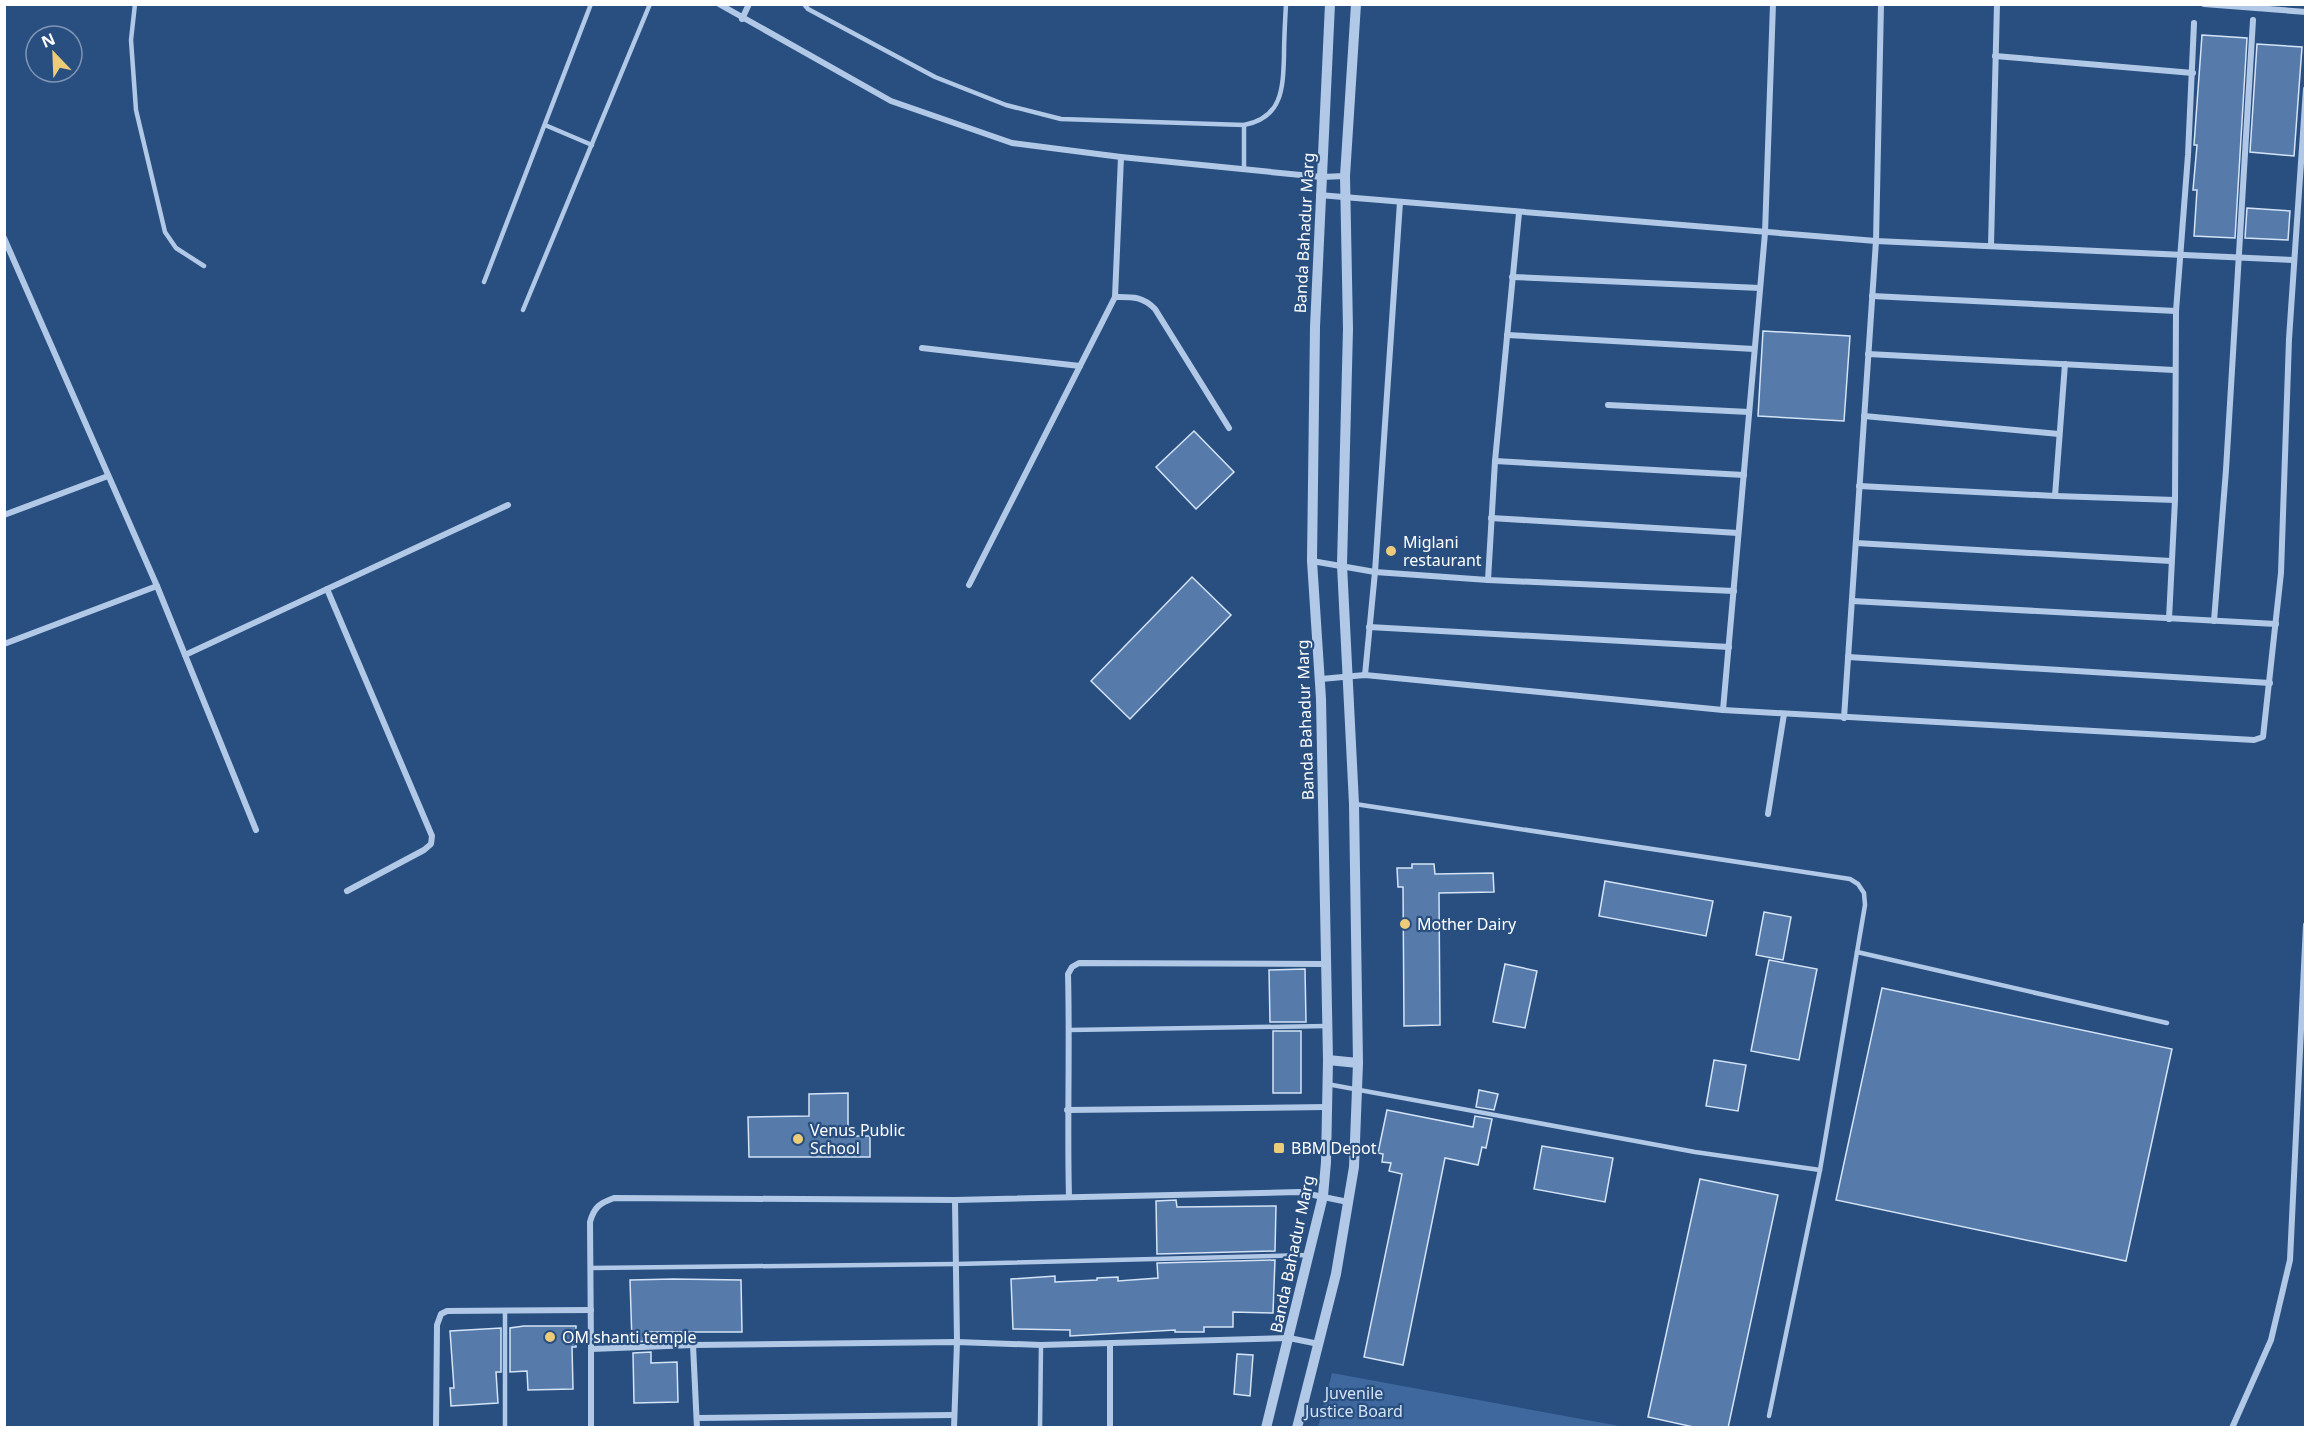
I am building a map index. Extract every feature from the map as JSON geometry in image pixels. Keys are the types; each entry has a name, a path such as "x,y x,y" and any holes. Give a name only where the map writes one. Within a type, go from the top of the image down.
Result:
{"street":[{"path":"719,4 891,101 1012,143 1121,157 1321,177 1345,176"},
{"path":"742,19 749,4"},
{"name":"Banda Bahadur Marg","path":"1266,1428 1323,1196 1326,1162 1328,1060 1321,679 1312,561 1319,195 1330,4"},
{"path":"1297,1428 1336,1274 1354,1167 1358,1088 1354,804 1342,565 1348,329 1345,176 1356,4"},
{"path":"1723,710 1765,233 1773,4"},
{"path":"1844,718 1876,241 1881,4"},
{"path":"1991,245 1997,4"},
{"path":"2204,4 2306,12"},
{"path":"2214,621 2227,458 2253,20"},
{"path":"2169,619 2175,500 2176,311 2193,73 2194,23"},
{"path":"1995,56 2193,73"},
{"path":"1321,679 1365,675 1723,710 1844,718 2254,740 2263,737 2281,573 2289,339 2306,89"},
{"path":"969,585 1114,297 1121,157"},
{"path":"1319,195 1876,241 2294,260"},
{"path":"1365,675 1375,572 1400,202"},
{"path":"1488,580 1491,518 1519,213"},
{"path":"4,238 157,586 256,830"},
{"path":"1512,276 1760,288"},
{"path":"1872,296 2176,311"},
{"path":"1114,297 1137,297 1147,301 1155,309 1229,428"},
{"path":"1507,335 1754,349"},
{"path":"922,348 1080,366"},
{"path":"1868,354 2174,370"},
{"path":"2055,496 2065,364"},
{"path":"1608,405 1749,412"},
{"path":"1864,416 2059,434"},
{"path":"1496,461 1744,475"},
{"path":"4,515 108,476"},
{"path":"1859,486 2175,500"},
{"path":"185,655 508,505"},
{"path":"1491,518 1738,533"},
{"path":"1856,543 2171,561"},
{"path":"1312,561 1375,572 1488,580 1734,591"},
{"path":"4,644 157,586"},
{"path":"327,589 432,836 431,844 424,850 347,891"},
{"path":"1852,601 2276,624"},
{"path":"1369,627 1729,647"},
{"path":"1848,657 2270,683"},
{"path":"1768,814 1784,714"},
{"path":"2232,1428 2271,1340 2290,1260 2306,925"},
{"path":"1069,1197 1068,974 1072,967 1079,963 1325,964"},
{"path":"1328,1060 1358,1063"},
{"path":"1067,1110 1327,1107"},
{"path":"591,1428 590,1222 593,1210 601,1203 614,1198 955,1200 1299,1192 1348,1202"},
{"path":"954,1428 957,1342 955,1200"},
{"path":"436,1428 437,1325 441,1314 447,1311 591,1310"},
{"path":"591,1349 693,1345 957,1342 1041,1345 1289,1338 1318,1344"},
{"path":"1110,1343 1110,1428"},
{"path":"693,1345 697,1428"},
{"path":"697,1418 953,1415"}],"lane":[{"path":"135,4 131,40 136,110 165,232 176,248 204,266"},
{"path":"484,282 591,4"},
{"path":"523,310 650,4"},
{"path":"804,4 808,9 935,77 1006,105 1061,119 1244,125 1255,123 1269,114 1276,106 1283,89 1286,4"},
{"path":"545,125 592,145"},
{"path":"1244,125 1244,169"},
{"path":"1354,804 1850,879 1858,884 1864,893 1865,905 1820,1170 1769,1416"},
{"path":"1857,952 2167,1023"},
{"path":"1069,1030 1327,1026"},
{"path":"1327,1084 1695,1152 1820,1170"},
{"path":"591,1268 956,1264 1309,1255"},
{"path":"505,1311 505,1428"},
{"path":"1040,1428 1041,1345"}],"green space":[{"name":"Juvenile Justice Board","path":"1332,1373 1625,1427 1318,1427"}],"building":[{"path":"2202,35 2247,38 2235,238 2194,236 2197,190 2193,190 2197,145 2194,145"},
{"path":"2257,44 2302,47 2294,156 2250,152"},
{"path":"2247,208 2290,211 2288,240 2245,238"},
{"path":"1763,331 1850,336 1844,421 1758,416"},
{"path":"1194,431 1234,472 1196,509 1156,467"},
{"path":"1192,577 1231,615 1130,719 1091,681"},
{"path":"1412,864 1434,864 1435,874 1493,873 1494,892 1439,893 1440,1025 1404,1026 1403,887 1398,887 1397,868 1412,868"},
{"path":"1605,881 1713,901 1706,936 1599,916"},
{"path":"1764,912 1791,917 1783,960 1756,955"},
{"path":"1769,960 1817,969 1799,1060 1751,1051"},
{"path":"1505,964 1537,971 1525,1028 1493,1022"},
{"path":"1305,969 1306,1022 1270,1022 1269,970"},
{"path":"1882,988 2172,1049 2126,1261 1836,1200"},
{"path":"1273,1031 1301,1031 1301,1093 1273,1093"},
{"path":"1714,1060 1746,1065 1738,1111 1706,1106"},
{"path":"1479,1090 1498,1094 1494,1110 1476,1107"},
{"path":"848,1093 848,1136 870,1136 870,1157 749,1157 748,1117 809,1116 809,1094"},
{"path":"1387,1110 1473,1127 1475,1116 1492,1119 1486,1148 1482,1147 1478,1165 1445,1158 1403,1365 1364,1357 1402,1174 1389,1171 1391,1163 1382,1162 1383,1154 1378,1153"},
{"path":"1542,1146 1613,1158 1605,1202 1534,1189"},
{"path":"1700,1179 1778,1195 1728,1428 1698,1428 1648,1417"},
{"path":"1176,1200 1177,1207 1276,1206 1275,1251 1157,1254 1156,1201"},
{"path":"1275,1260 1273,1313 1233,1312 1233,1327 1204,1327 1204,1332 1175,1332 1175,1330 1070,1336 1070,1330 1013,1329 1011,1279 1055,1276 1055,1282 1118,1277 1118,1281 1158,1278 1157,1263"},
{"path":"630,1280 741,1280 742,1332 650,1332 650,1341 632,1342"},
{"path":"576,1326 576,1347 572,1347 573,1389 528,1390 527,1371 510,1372 510,1328"},
{"path":"501,1328 501,1372 496,1372 498,1403 451,1406 450,1388 454,1388 450,1331"},
{"path":"651,1352 651,1363 677,1362 678,1402 634,1403 633,1353"},
{"path":"1237,1354 1253,1355 1250,1396 1234,1394"}],"place":[{"name":"Miglani restaurant","path":"1391,551"},
{"name":"Mother Dairy","path":"1405,924"},
{"name":"Venus Public School","path":"798,1139"},
{"name":"BBM Depot","path":"1279,1148"},
{"name":"OM shanti temple","path":"550,1337"}]}
